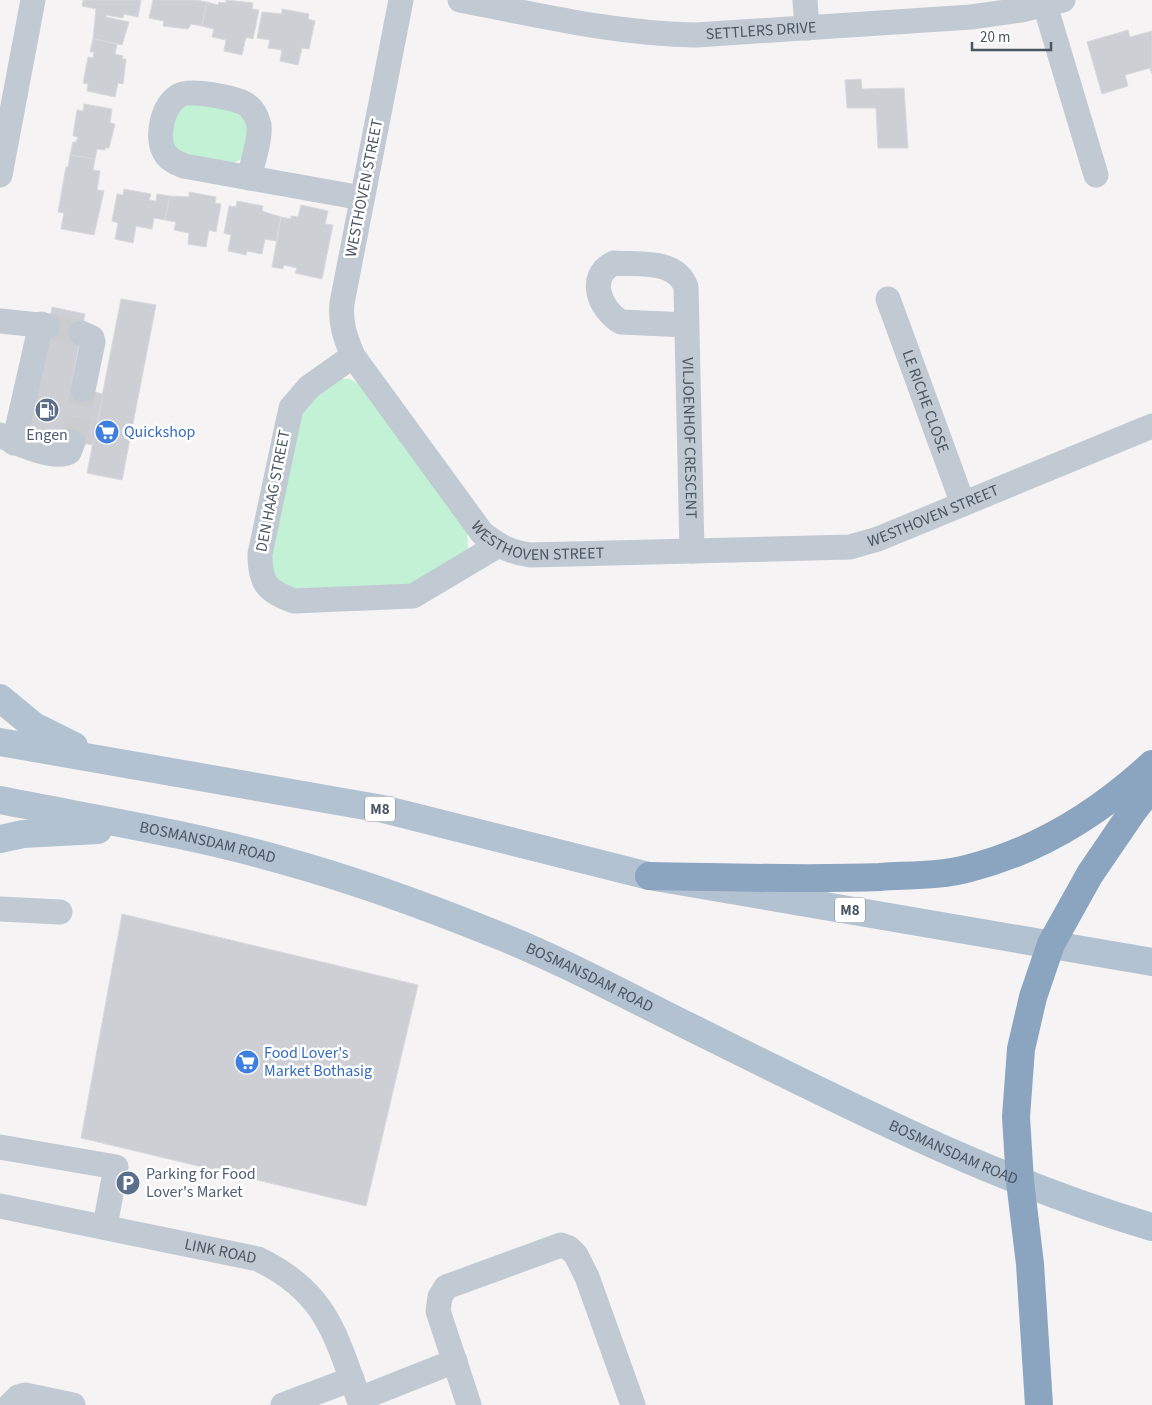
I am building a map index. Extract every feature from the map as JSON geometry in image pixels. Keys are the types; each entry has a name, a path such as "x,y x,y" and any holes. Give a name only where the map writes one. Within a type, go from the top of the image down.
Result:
{"highway":[{"path":"649,876 831,879 922,875 968,869 1003,859 1044,842 1084,819 1152,764"},
{"path":"1039,1405 1030,1264 1020,1181 1016,1117 1021,1049 1033,997 1051,944 1090,874 1133,811 1152,787"}],"main road":[{"path":"0,698 24,719 43,732 108,761"},
{"name":"M8","path":"0,742 383,809 649,876 1152,962"},
{"name":"BOSMANSDAM ROAD","path":"0,800 169,832 322,872 492,932 596,980 890,1125 1020,1181 1152,1227"},
{"path":"0,839 23,834 63,831 169,832"}],"street":[{"path":"0,175 32,0"},
{"name":"WESTHOVEN STREET","path":"401,0 341,315 343,334 353,356 482,533 497,546 512,552 530,555 850,547 878,539 1152,426"},
{"name":"SETTLERS DRIVE","path":"460,0 599,27 656,34 696,35 971,17 1054,2"},
{"path":"805,0 807,28"},
{"path":"1054,2 1096,175"},
{"path":"249,178 362,198"},
{"name":"LE RICHE CLOSE","path":"888,299 963,504"},
{"path":"0,321 44,325 7,439 62,456 69,452 73,442"},
{"name":"VILJOENHOF CRESCENT","path":"687,325 692,552"},
{"path":"81,332 92,338 93,342 83,390"},
{"name":"DEN HAAG STREET","path":"353,356 309,387 295,403 287,418 260,554 260,573 267,587 278,595 294,601 413,596 497,546"},
{"path":"0,908 60,912"},
{"path":"0,1146 116,1167 105,1226"},
{"name":"LINK ROAD","path":"0,1206 105,1226 258,1259 274,1267 290,1277 317,1302 338,1339 357,1395"},
{"path":"469,1405 438,1311 443,1291 446,1288 561,1245 569,1248 576,1255 587,1277 633,1405"},
{"path":"283,1405 357,1395 455,1361"},
{"path":"10,1405 25,1395 73,1405"}],"green space":[{"path":"186,102 237,109 250,122 245,157 234,163 183,155 173,147 173,113"},
{"path":"338,379 350,379 361,385 467,532 468,550 409,587 295,589 276,581 270,562 300,409"}],"building":[{"path":"83,0 141,0 138,17 124,14 123,18 106,15 106,17 129,22 122,45 93,39 96,9 82,6"},
{"path":"153,0 196,0 207,2 202,26 191,24 188,29 163,26 164,21 149,18"},
{"path":"226,0 253,3 252,9 259,10 253,39 246,37 242,55 224,51 226,40 212,37 214,29 202,26 207,2 218,5 219,2 226,3"},
{"path":"282,9 309,14 308,19 315,21 309,49 302,48 298,65 280,61 282,50 268,48 270,40 257,38 262,12 282,14"},
{"path":"1128,30 1130,37 1152,31 1152,74 1150,68 1125,75 1128,86 1102,94 1087,42"},
{"path":"93,39 117,44 115,54 123,56 122,59 126,59 123,84 118,83 115,97 87,91 88,84 83,83 88,57 93,58 94,52 90,52"},
{"path":"861,79 862,89 904,88 908,148 878,148 876,108 847,108 845,80"},
{"path":"84,104 112,109 110,123 115,124 109,148 105,148 105,150 97,149 95,159 70,155 73,142 76,142 78,137 73,136 77,110 83,111"},
{"path":"70,155 95,159 93,170 100,171 97,190 104,191 94,235 61,229 64,213 58,212"},
{"path":"124,189 151,194 149,200 156,201 157,194 170,196 165,220 154,218 152,229 136,226 133,243 115,239 118,223 112,221 117,194 123,195"},
{"path":"189,192 216,197 215,203 221,204 216,232 209,230 206,247 188,244 189,233 174,230 176,222 165,220 170,196 189,197"},
{"path":"237,201 263,206 262,211 281,217 276,241 265,239 262,254 247,251 246,255 228,251 231,235 224,233 229,206 236,207"},
{"path":"301,205 328,211 325,224 333,225 322,279 295,273 297,268 284,265 283,269 272,267 281,217 291,219 291,216 298,217"},
{"path":"121,299 156,305 122,480 87,473"},
{"path":"52,307 85,314 71,387 103,394 93,445 61,439 60,443 27,437"},
{"name":"Food Lover's Market Bothasig","path":"122,914 418,985 366,1206 81,1138"}],"tunnel":[{"path":"48,326 81,333"},
{"path":"73,442 83,390"}],"place":[{"name":"Engen","path":"47,410"},
{"name":"Quickshop","path":"107,432"},
{"name":"Food Lover's Market Bothasig","path":"247,1062"},
{"name":"Parking for Food Lover's Market","path":"128,1183"}]}
